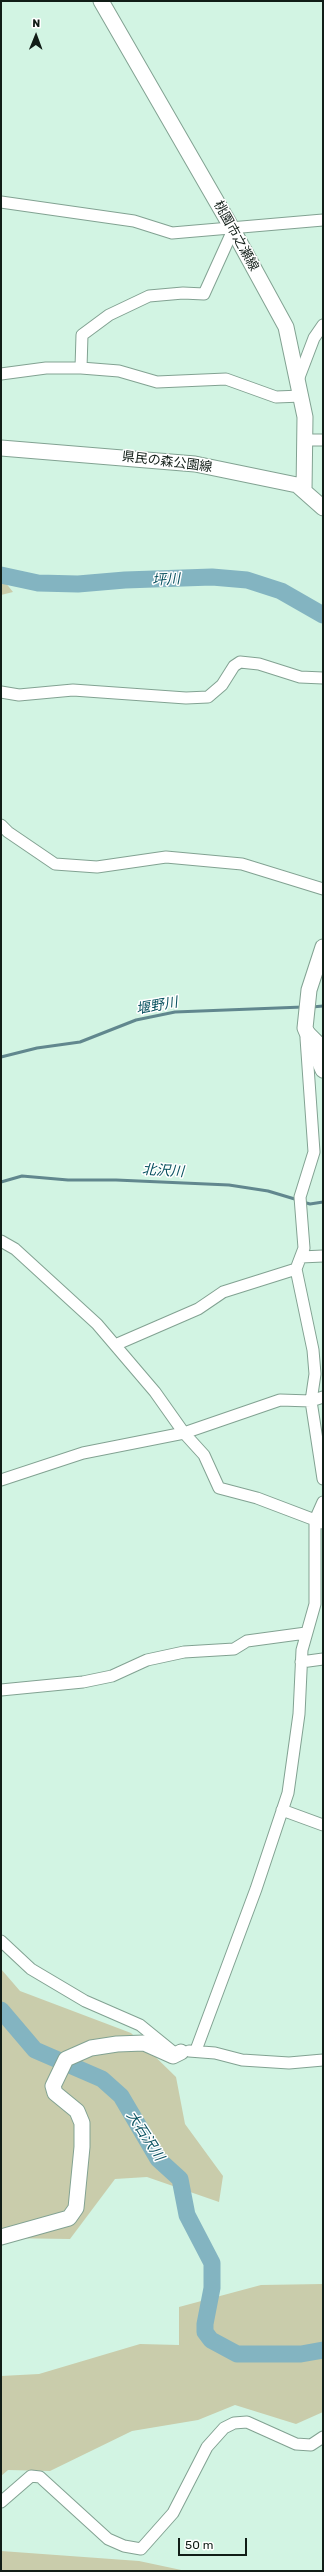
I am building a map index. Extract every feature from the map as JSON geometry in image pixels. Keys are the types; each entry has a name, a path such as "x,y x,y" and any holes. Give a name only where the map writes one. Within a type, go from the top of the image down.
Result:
{"main road":[{"name":"桃園市之瀬線","path":"101,1 233,230 286,327 302,396 307,440 304,491"},
{"name":"県民の森公園線","path":"1,448 195,464 280,480 297,485 323,508"},
{"path":"323,947 309,990 305,1028 323,1070"},
{"path":"1,2237 69,2218 76,2208 82,2147 82,2123 77,2110 55,2092 54,2079 66,2059 92,2048 117,2044 144,2043 173,2056 181,2052"}],"street":[{"path":"1,202 134,221 172,233 233,230 323,220"},
{"path":"81,368 82,335 109,315 149,296 183,293 204,294 233,230"},
{"path":"298,380 314,338 323,325"},
{"path":"1,374 46,368 81,368 120,371 157,382 226,379 276,397 302,396"},
{"path":"307,440 323,440"},
{"path":"1,692 19,695 73,690 186,698 208,697 222,685 234,666 240,662 259,664 300,677 323,678"},
{"path":"1,825 8,832 55,864 98,867 166,857 242,864 323,889"},
{"path":"305,1028 323,1046"},
{"path":"305,1028 314,1152 300,1202 304,1248 296,1269 313,1350 315,1374 310,1401 323,1479"},
{"path":"1,1242 15,1249 86,1313 115,1345 155,1392 184,1433 204,1455 219,1488 257,1498 319,1521"},
{"path":"301,1257 323,1256"},
{"path":"115,1345 198,1309 222,1292 296,1269"},
{"path":"1,1480 83,1453 184,1433 280,1400 310,1401 323,1397"},
{"path":"196,2050 256,1889 288,1793 299,1714 301,1662 306,1633 315,1604 319,1521 323,1502"},
{"path":"1,1690 83,1682 112,1676 147,1660 184,1652 234,1649 247,1641 306,1633"},
{"path":"301,1662 323,1659"},
{"path":"282,1810 323,1825"},
{"path":"1,1941 31,1969 85,2001 140,2025 171,2050 181,2052 196,2050 242,2060 289,2063 323,2060"},
{"path":"1,2502 31,2476 40,2477 108,2539 124,2546 141,2549 173,2513 207,2447 224,2428 234,2423 247,2422 296,2444 311,2445 323,2437"}],"green space":[{"path":"1,577 13,592 1,595"},
{"path":"1,1969 20,1991 131,2033 176,2077 185,2124 223,2176 219,2202 147,2177 115,2179 70,2239 1,2238"},
{"path":"323,2284 323,2412 296,2424 235,2405 198,2420 132,2431 50,2471 8,2470 1,2476 1,2376 39,2374 140,2344 179,2345 179,2307 261,2285"},
{"path":"1,2551 139,2561 186,2571 1,2571"}],"waterway":[{"name":"坪川","path":"1,575 38,583 78,584 125,580 212,577 247,580 281,591 323,615"},
{"name":"堰野川","path":"312,1007 323,1006"},
{"name":"堰野川","path":"1,1057 37,1048 80,1042 136,1020 175,1012 303,1007"},
{"name":"北沢川","path":"1,1182 22,1176 68,1180 116,1180 229,1185 268,1191 298,1200"},
{"name":"北沢川","path":"303,1202 310,1204 323,1202"},
{"name":"大石沢川","path":"1,2010 35,2050 102,2079 121,2096 158,2159 180,2179 187,2215 212,2263 212,2288 205,2324 205,2332 211,2340 237,2354 301,2354 323,2350"}]}
